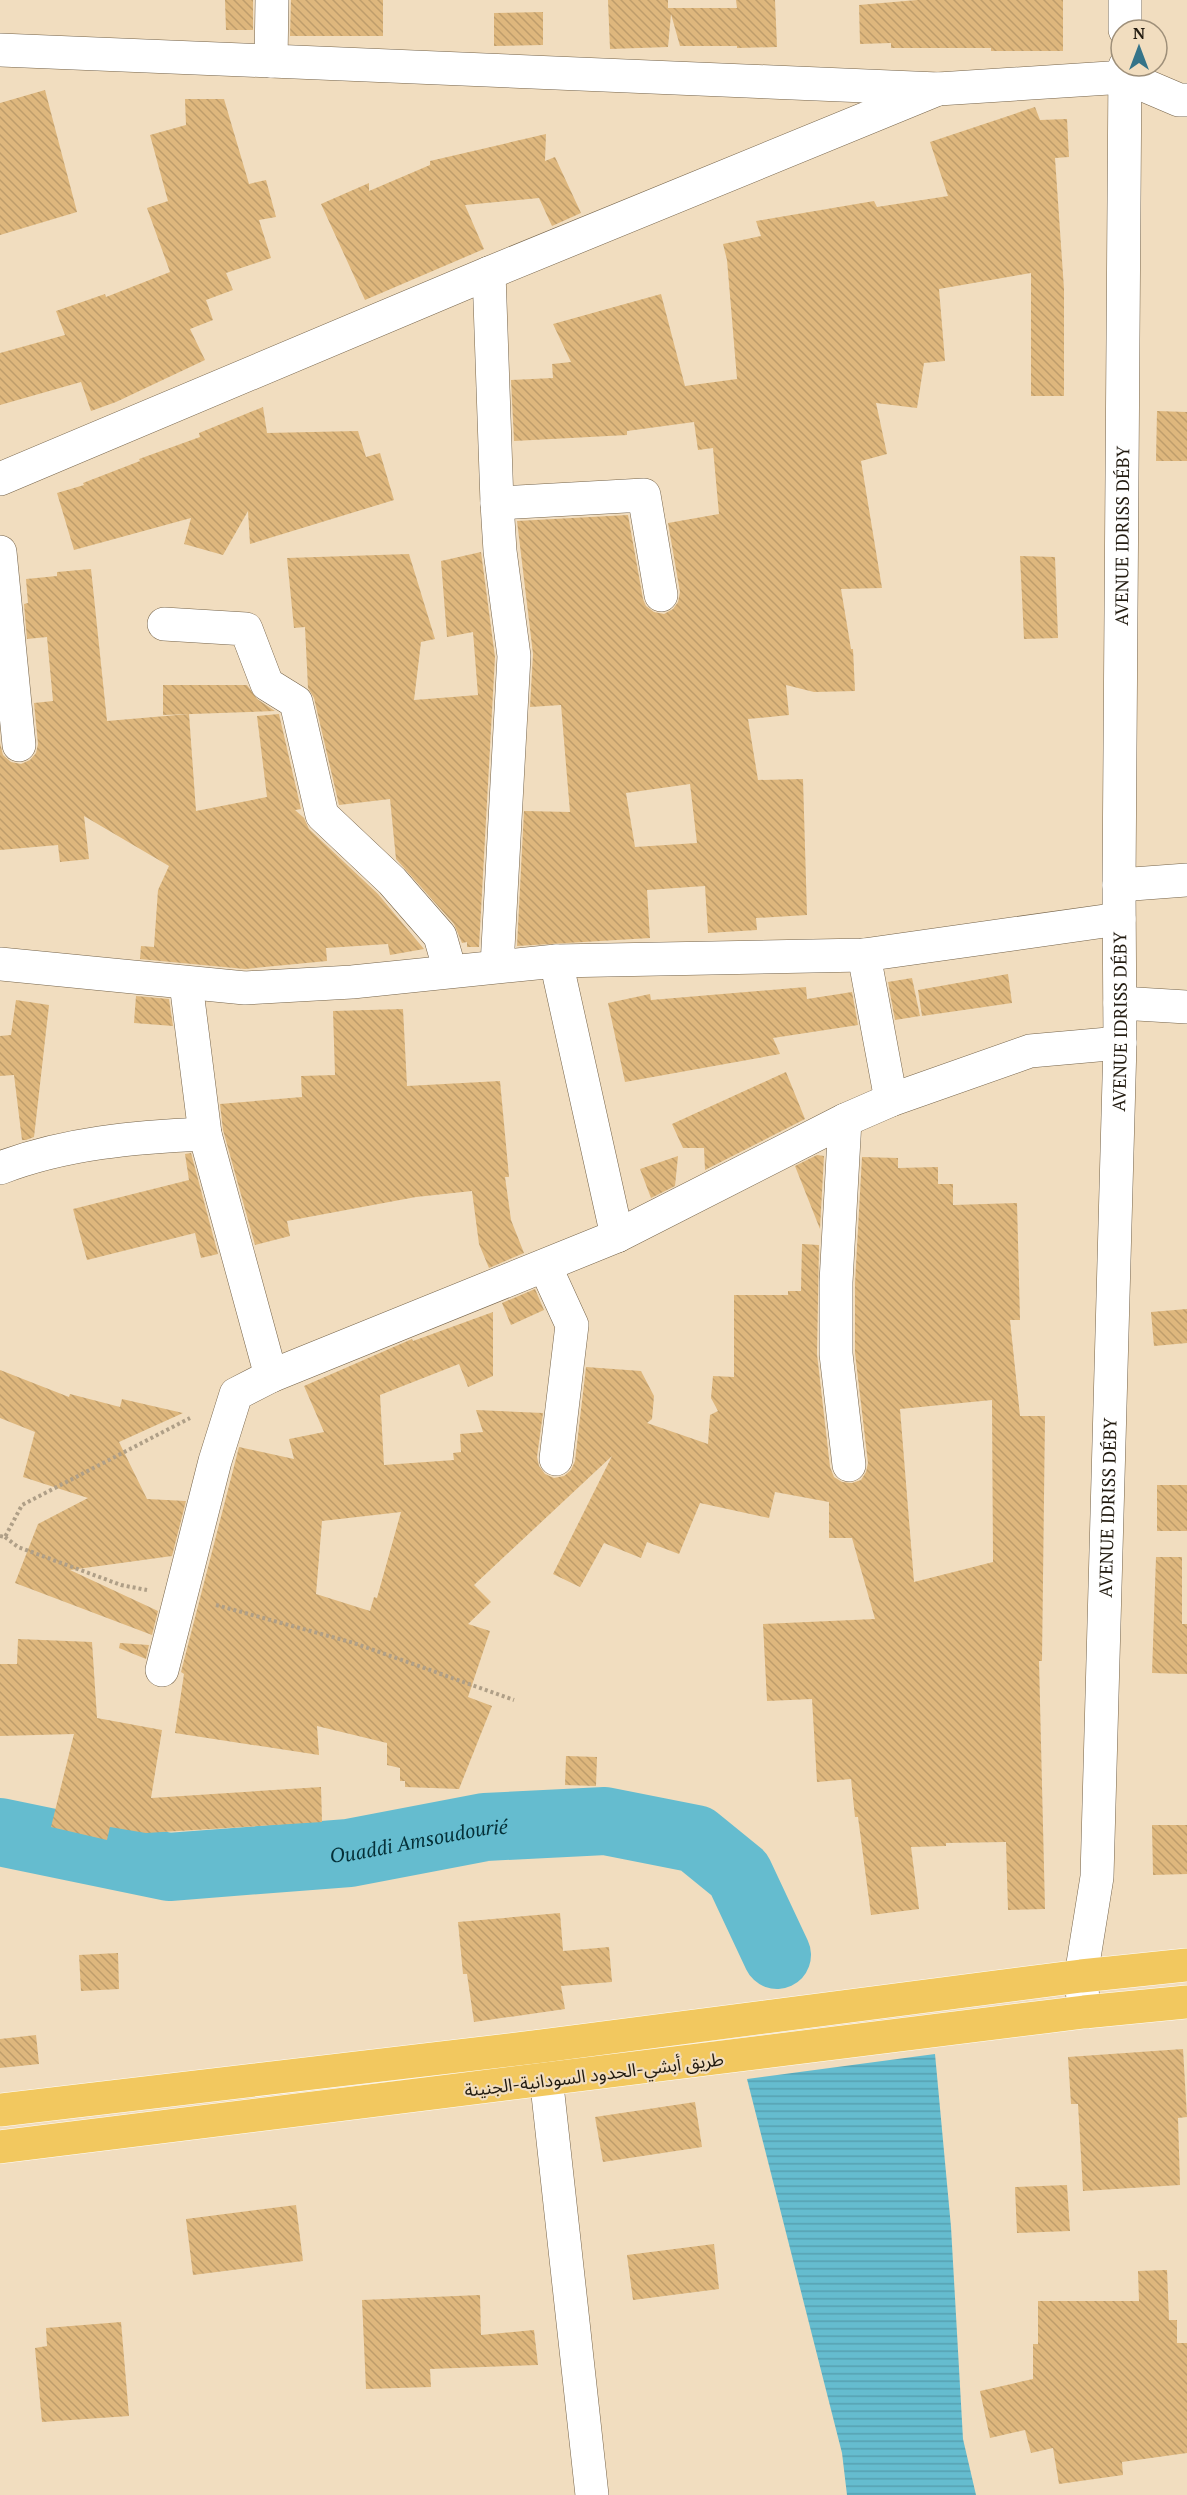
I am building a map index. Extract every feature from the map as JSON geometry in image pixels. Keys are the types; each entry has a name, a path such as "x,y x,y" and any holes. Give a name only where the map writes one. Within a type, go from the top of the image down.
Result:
{"highway":[{"path":"0,2109 542,2046 1081,1976 1187,1965"},
{"name":"طريق أبشي-الحدود السودانية-الجنينة","path":"0,2147 1084,2012 1187,2002"}],"street":[{"path":"271,61 272,0"},
{"path":"1125,0 1125,18"},
{"path":"0,50 938,89 1109,73"},
{"name":"AVENUE IDRISS DÉBY","path":"1084,2012 1081,1976 1097,1876 1120,1043 1119,885 1125,78"},
{"path":"1137,78 1179,100 1187,100"},
{"path":"0,479 489,273 938,89"},
{"path":"489,273 500,551 514,656 497,966"},
{"path":"497,503 644,495 661,594"},
{"path":"0,552 19,746"},
{"path":"164,624 246,629 267,684 296,702 322,815 392,882 440,936 450,971"},
{"path":"1119,885 1187,880"},
{"path":"0,964 245,988 352,982 556,961 864,955 1119,919"},
{"path":"864,955 891,1100"},
{"path":"556,961 617,1236"},
{"path":"186,983 205,1134 271,1376"},
{"path":"1120,1003 1187,1007"},
{"path":"162,1670 215,1461 236,1394 271,1376 617,1236 845,1120 891,1100 1029,1051 1120,1043"},
{"path":"845,1120 836,1282 836,1354 849,1465"},
{"path":"0,1168 65,1149 133,1137 205,1134"},
{"path":"545,1266 572,1325 556,1459"},
{"path":"542,2046 592,2495"}],"path":[{"path":"236,1394 22,1505 3,1537 18,1546 121,1585 181,1598 354,1643 514,1700"}],"water":[{"path":"935,2054 951,2227 963,2439 976,2495 847,2495 842,2453 747,2079"}],"building":[{"path":"225,0 253,0 253,30 226,30"},
{"path":"291,0 383,0 383,36 290,36"},
{"path":"608,0 668,0 668,8 737,8 736,0 775,0 777,47 680,46 671,14 668,47 610,49"},
{"path":"917,0 1063,0 1063,51 891,48 891,43 860,44 859,5"},
{"path":"543,12 543,45 494,46 494,13"},
{"path":"45,90 77,212 0,235 0,103"},
{"path":"185,99 224,99 249,184 266,180 276,217 259,220 271,258 226,273 233,290 206,300 213,320 190,329 205,360 116,402 91,411 81,382 0,405 0,353 65,335 56,311 105,294 106,297 170,272 147,208 168,201 150,135 186,125"},
{"path":"1035,107 1040,120 1067,119 1069,157 1055,158 1064,289 1064,396 1031,396 1031,273 939,289 945,361 924,363 917,408 876,403 887,454 861,461 882,588 841,589 851,649 853,649 855,691 814,692 786,685 789,715 748,719 758,780 803,779 807,915 756,918 757,930 708,933 705,886 647,890 650,938 517,946 524,811 570,812 561,705 530,707 533,654 517,521 628,515 643,599 646,606 654,612 664,614 673,609 678,602 680,592 668,523 719,514 713,448 698,450 694,422 627,431 627,435 514,441 511,380 553,378 552,364 571,362 553,324 661,294 685,386 737,379 727,260 723,244 761,236 756,221 874,201 877,207 948,196 930,142","holes":["690,784 697,843 635,847 626,793"]},
{"path":"546,134 545,161 555,157 581,213 552,226 539,198 465,205 484,249 365,300 321,204 369,183 369,191 430,165 430,161"},
{"path":"263,407 267,433 358,431 366,457 380,453 394,500 250,544 248,511 223,555 184,544 191,518 74,550 57,493 84,485 83,483 140,461 139,459 200,437 199,433"},
{"path":"1157,411 1187,412 1187,461 1156,461"},
{"path":"481,552 495,657 479,947 467,947 467,942 462,943 454,924 396,859 390,799 339,805 314,698 308,688 305,627 294,628 287,558 409,554 435,639 421,642 414,700 478,695 473,632 447,637 441,561"},
{"path":"1020,556 1055,557 1058,638 1024,639"},
{"path":"91,569 107,721 189,714 196,811 267,797 257,716 279,714 301,809 295,810 304,818 309,829 378,894 424,949 390,955 388,944 326,948 327,961 245,969 140,959 141,946 154,947 158,890 169,866 84,816 89,859 60,862 58,845 0,850 0,743 3,755 11,762 21,764 30,760 36,753 38,744 34,703 53,701 47,637 27,639 24,604 28,603 26,579 57,576 57,572"},
{"path":"163,685 247,685 257,699 275,711 163,715"},
{"path":"1008,974 1012,1003 922,1016 918,990"},
{"path":"912,978 920,1016 895,1020 888,982"},
{"path":"806,987 807,999 852,992 858,1025 773,1038 780,1054 625,1082 608,1003 650,994 651,1000"},
{"path":"136,996 169,999 173,1026 134,1023"},
{"path":"16,1000 49,1005 34,1137 26,1140 22,1140 14,1075 0,1076 0,1036 11,1035"},
{"path":"403,1009 407,1086 500,1081 509,1177 505,1177 511,1220 524,1253 489,1268 479,1244 472,1191 416,1197 287,1221 290,1236 255,1245 223,1130 220,1104 302,1097 301,1076 335,1075 333,1011"},
{"path":"786,1072 805,1119 705,1170 704,1148 683,1148 672,1124"},
{"path":"191,1153 218,1254 201,1258 195,1233 87,1260 73,1209 189,1180 185,1154"},
{"path":"817,1155 824,1156 820,1229 795,1166"},
{"path":"678,1156 675,1186 651,1198 640,1169"},
{"path":"862,1157 898,1158 898,1168 938,1167 938,1184 953,1184 953,1205 1017,1203 1020,1320 1010,1320 1020,1416 1045,1416 1042,1661 1039,1661 1045,1909 1008,1910 1006,1842 946,1843 946,1846 911,1847 919,1909 871,1915 851,1779 817,1782 812,1699 767,1701 763,1624 875,1619 852,1538 829,1538 829,1502 775,1492 769,1518 700,1503 679,1554 647,1542 641,1558 604,1543 580,1587 553,1574 612,1456 474,1585 491,1602 468,1624 490,1631 468,1697 492,1706 459,1789 405,1787 405,1781 400,1781 400,1768 387,1765 387,1743 317,1726 319,1755 175,1733 184,1674 181,1672 239,1447 294,1459 289,1439 324,1432 304,1386 412,1339 413,1341 493,1312 493,1376 468,1387 459,1364 380,1395 384,1465 454,1460 453,1453 461,1452 460,1434 483,1432 476,1410 543,1413 537,1457 539,1466 545,1474 554,1478 564,1476 571,1470 575,1461 586,1367 641,1371 654,1396 652,1419 647,1423 708,1444 710,1415 718,1411 711,1398 713,1376 734,1377 734,1295 788,1295 788,1291 801,1291 802,1244 819,1245 817,1354 830,1467 834,1477 842,1482 852,1483 861,1480 868,1463 855,1353 855,1283","holes":["992,1400 993,1562 914,1582 900,1409","401,1512 377,1598 374,1597 370,1611 316,1594 322,1521"]},
{"path":"535,1289 544,1310 511,1325 502,1303"},
{"path":"1187,1309 1187,1343 1154,1346 1151,1312"},
{"path":"0,1370 69,1397 70,1394 120,1407 122,1399 183,1413 119,1442 147,1499 186,1501 172,1556 70,1570 158,1611 152,1635 15,1583 38,1524 88,1498 23,1477 35,1432 0,1418"},
{"path":"1157,1485 1187,1485 1187,1531 1157,1531"},
{"path":"1156,1557 1182,1557 1182,1624 1187,1624 1187,1674 1152,1673"},
{"path":"18,1639 92,1642 97,1718 162,1730 151,1798 321,1787 322,1822 146,1833 110,1827 107,1840 51,1827 74,1734 0,1736 0,1664 17,1664"},
{"path":"120,1643 149,1645 146,1659 119,1648"},
{"path":"566,1756 597,1757 596,1786 565,1785"},
{"path":"1152,1825 1187,1825 1187,1874 1153,1875"},
{"path":"560,1913 563,1951 609,1947 612,1982 561,1986 565,2009 474,2022 467,1974 463,1974 458,1922"},
{"path":"118,1953 119,1989 81,1991 79,1955"},
{"path":"36,2035 39,2064 0,2068 0,2039"},
{"path":"1183,2049 1187,2117 1178,2118 1180,2185 1083,2191 1078,2104 1071,2104 1068,2057"},
{"path":"695,2102 702,2147 603,2162 595,2117"},
{"path":"1067,2185 1070,2231 1017,2233 1015,2187"},
{"path":"296,2205 303,2261 193,2275 186,2219"},
{"path":"714,2244 719,2289 633,2300 627,2255"},
{"path":"1167,2270 1169,2320 1177,2320 1177,2343 1187,2343 1187,2453 1122,2462 1123,2475 1059,2484 1053,2448 1031,2453 1025,2430 990,2438 980,2391 1033,2379 1033,2344 1038,2344 1038,2301 1139,2301 1138,2271"},
{"path":"480,2295 481,2335 534,2330 538,2365 430,2369 431,2387 366,2389 362,2300"},
{"path":"121,2322 129,2416 42,2422 35,2348 47,2346 46,2328"}],"waterway":[{"name":"Ouaddi Amsoudourié","path":"0,1832 169,1867 349,1853 485,1827 605,1821 696,1839 739,1874 777,1955"}]}
